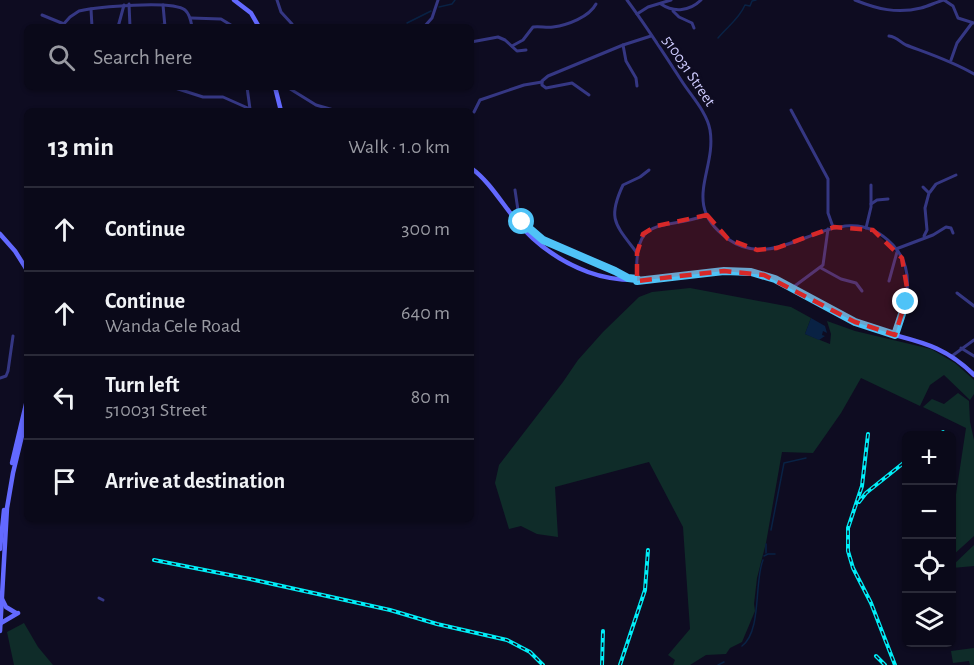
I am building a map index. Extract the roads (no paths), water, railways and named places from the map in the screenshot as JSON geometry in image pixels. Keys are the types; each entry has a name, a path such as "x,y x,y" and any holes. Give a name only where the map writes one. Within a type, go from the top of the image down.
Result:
{"street":[{"path":"234,0 251,14 257,24"},
{"path":"277,0 281,12 292,24"},
{"path":"427,24 432,18 438,0"},
{"name":"510031 Street","path":"627,0 708,123 711,148 702,189 707,215"},
{"path":"637,14 646,8 670,0"},
{"path":"672,10 686,9 701,0"},
{"path":"855,0 893,11 918,9 944,0 953,6 958,18 973,23 957,44 951,60"},
{"path":"63,24 76,12 141,2 181,7 186,11 191,24"},
{"path":"119,24 126,4"},
{"path":"126,4 129,24"},
{"path":"512,46 523,40 533,27 562,25 589,14 596,4"},
{"path":"661,4 692,23 694,28"},
{"path":"163,5 165,24"},
{"path":"91,9 92,24"},
{"path":"42,15 60,24"},
{"path":"190,18 219,18 231,24"},
{"path":"542,82 548,75 651,36"},
{"path":"890,36 905,44 951,60 974,74"},
{"path":"474,41 498,37 519,51 526,50"},
{"path":"623,45 626,61 636,78 637,86"},
{"path":"542,82 546,88 572,83 589,96"},
{"path":"474,112 480,100 524,85 542,82"},
{"path":"181,90 203,97 223,97 246,108"},
{"path":"248,90 251,108"},
{"path":"276,90 280,108"},
{"path":"292,90 316,105 326,108"},
{"path":"791,110 827,176 830,186 828,213 833,227"},
{"path":"637,253 613,215 623,186 649,170"},
{"path":"474,171 524,230 557,257 595,274 637,280 738,271 764,275 855,322 927,344 952,356 974,375"},
{"path":"923,238 927,230 925,208 929,194 936,184 956,175"},
{"path":"866,228 871,204 871,185"},
{"path":"923,187 929,194"},
{"path":"515,190 519,217 536,236 637,280"},
{"path":"871,204 877,200 888,199"},
{"path":"637,280 637,253 640,238 649,229 707,215 715,227 728,239 739,246 757,250 777,248 833,227 850,225 866,228 885,238 897,250 907,272 908,294 895,335"},
{"path":"897,250 947,227 953,232"},
{"path":"792,288 821,268 825,262 828,229"},
{"path":"0,234 24,265"},
{"path":"889,281 897,250"},
{"path":"821,268 841,279 856,283 862,291"},
{"path":"957,293 974,306"},
{"path":"0,378 6,376 9,371 13,336"},
{"path":"952,356 974,340"},
{"path":"961,348 974,356"},
{"path":"0,549 9,474 24,412"},
{"path":"0,631 7,508 24,427"},
{"path":"19,448 24,442"},
{"path":"0,623 17,613 6,607 2,596"}],"water":[{"path":"811,318 825,326 827,333 823,331 822,335 825,336 819,340 805,334"}],"waterway":[{"path":"439,7 452,4 455,0"},
{"path":"718,38 745,5 750,6 752,1 756,0"},
{"path":"407,23 431,11"},
{"path":"771,530 784,463 806,458"},
{"path":"766,544 766,553"},
{"path":"764,556 775,554"},
{"path":"742,646 748,639 755,618 763,560"},
{"path":"718,665 724,662"}],"railway":[{"path":"868,434 862,486 848,528 848,551 853,568 871,603 895,665"},
{"path":"859,502 866,493 902,464"},
{"path":"620,665 645,590 648,550"},
{"path":"154,560 390,610 437,624 507,640 530,652 543,665"},
{"path":"602,665 603,631"},
{"path":"876,656 885,665"}]}
